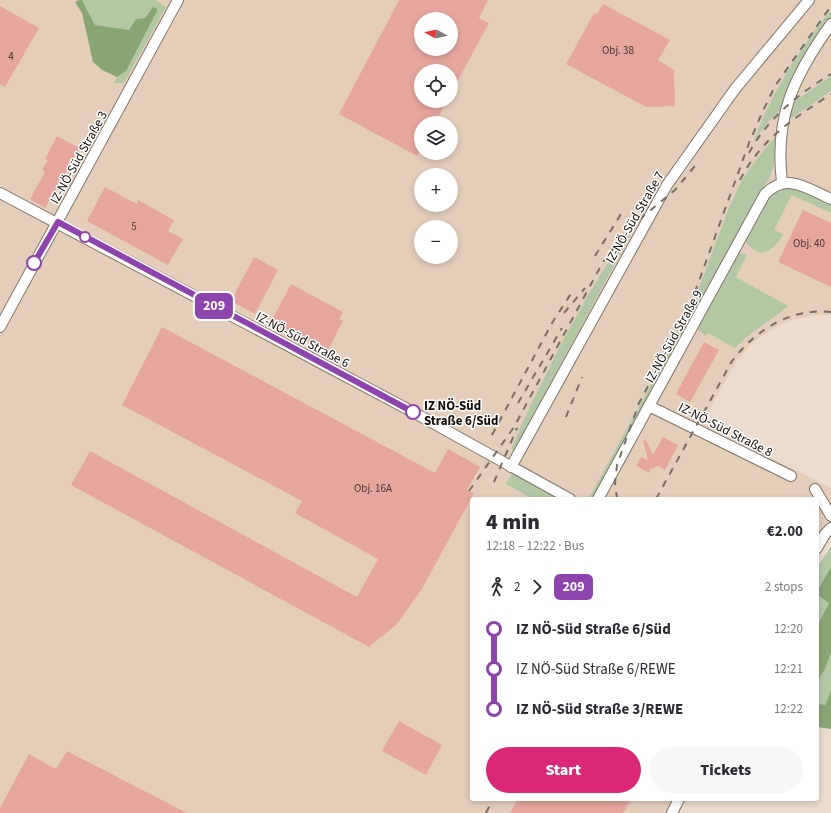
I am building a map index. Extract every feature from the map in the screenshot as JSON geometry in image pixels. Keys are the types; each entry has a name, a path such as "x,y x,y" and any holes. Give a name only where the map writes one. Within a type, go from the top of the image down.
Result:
{"street":[{"name":"IZ-NÖ-Süd Straße 3","path":"0,327 178,0"},
{"name":"IZ-NÖ-Süd Straße 7","path":"511,467 667,184 735,89 809,0"},
{"path":"831,24 815,46 797,77 788,98 782,127 780,165 777,184 795,184 831,199"},
{"name":"IZ-NÖ-Süd Straße 9","path":"599,497 765,194 777,184"},
{"name":"IZ-NÖ-Süd Straße 6","path":"0,193 58,222 413,412 566,497"},
{"name":"IZ-NÖ-Süd Straße 8","path":"649,406 790,476"},
{"path":"815,490 831,516"},
{"path":"819,544 825,534 831,528"},
{"path":"672,813 678,801"}],"shaded area":[{"path":"0,0 831,0 831,315 818,315 791,320 754,341 737,360 702,423 831,488 831,537 819,555 819,497 470,497 470,801 685,801 679,813 0,813"}],"green space":[{"path":"82,0 155,0 166,7 124,83 114,83 117,77 126,71 153,7 145,18 138,19 129,30 95,25"},
{"path":"82,0 95,25 129,30 136,19 145,18 153,7 158,9 126,71 117,77 102,70 93,62 82,13 75,2"},
{"path":"831,10 831,18 822,29 789,85 781,109 767,123 753,143 768,107 786,73 808,40"},
{"path":"831,76 831,91 787,121 791,104"},
{"path":"777,134 775,158 769,179 599,489 593,497 590,497 689,315 728,210 740,184 750,168"},
{"path":"783,188 798,190 831,204 831,213 792,195 774,230 783,234 771,249 766,252 756,251 746,242 746,237 765,202 776,191"},
{"path":"635,227 513,453 512,447 518,433 565,337 606,266"},
{"path":"740,253 747,255 736,277 788,306 748,336 735,348 708,333 706,336 697,329 736,255"},
{"path":"512,473 554,497 529,497 506,484"},
{"path":"831,547 831,567 819,588 819,564"},
{"path":"831,567 831,653 825,669 819,679 819,622 829,603 819,596 819,588"},
{"path":"819,596 829,603 819,622"},
{"path":"831,653 831,690 825,705 819,704 819,679 825,669"},
{"path":"831,690 831,729 819,727 819,704 825,705"}],"building":[{"path":"399,0 488,0 479,18 489,23 458,80 458,64 414,64 414,108 443,108 439,116 414,116 414,154 339,114"},
{"path":"603,4 670,40 658,60 674,70 675,106 646,107 566,64 594,13 597,14"},
{"path":"0,6 39,28 5,87 0,84"},
{"path":"57,136 79,148 45,208 30,199 45,172 42,170 48,160 45,159"},
{"path":"105,187 137,204 138,200 174,220 168,231 183,239 168,265 87,221"},
{"path":"803,210 831,223 831,287 778,262"},
{"path":"254,257 278,270 255,314 231,301"},
{"path":"291,284 343,312 339,319 343,321 327,352 271,322"},
{"path":"162,327 435,473 448,449 480,467 467,490 474,493 472,497 470,497 470,500 422,589 397,624 369,647 71,485 90,451 357,597 378,559 295,513 302,501 122,405"},
{"path":"704,342 719,350 690,402 676,394"},
{"path":"663,437 678,445 665,470 658,466 650,469 649,473 636,466 641,457 648,460 643,441 646,440 653,455"},
{"path":"399,721 442,745 426,775 382,751"},
{"path":"67,751 187,813 0,813 0,808 29,754 56,769"},
{"path":"517,801 630,801 623,813 510,813"}],"railway":[{"path":"617,497 615,483 617,465 639,403 687,314 749,143 762,113 775,86 831,6"},
{"path":"749,153 765,129 784,108 831,74"},
{"path":"740,180 748,166 768,141 791,121 831,94"},
{"path":"469,491 514,427 603,262 628,229 675,190 699,161"},
{"path":"595,256 621,214"},
{"path":"564,313 585,288"},
{"path":"492,435 552,323 574,289"},
{"path":"657,497 732,361 752,339 764,330 788,317 802,313 831,312"},
{"path":"518,403 562,328"},
{"path":"566,417 582,377"},
{"path":"494,482 517,428"},
{"path":"486,813 492,801"}],"bus line":[{"name":"209","path":"34,263 58,222 413,412"}],"place":[{"name":"IZ NÖ-Süd Straße 6/Süd","path":"413,412"}]}
